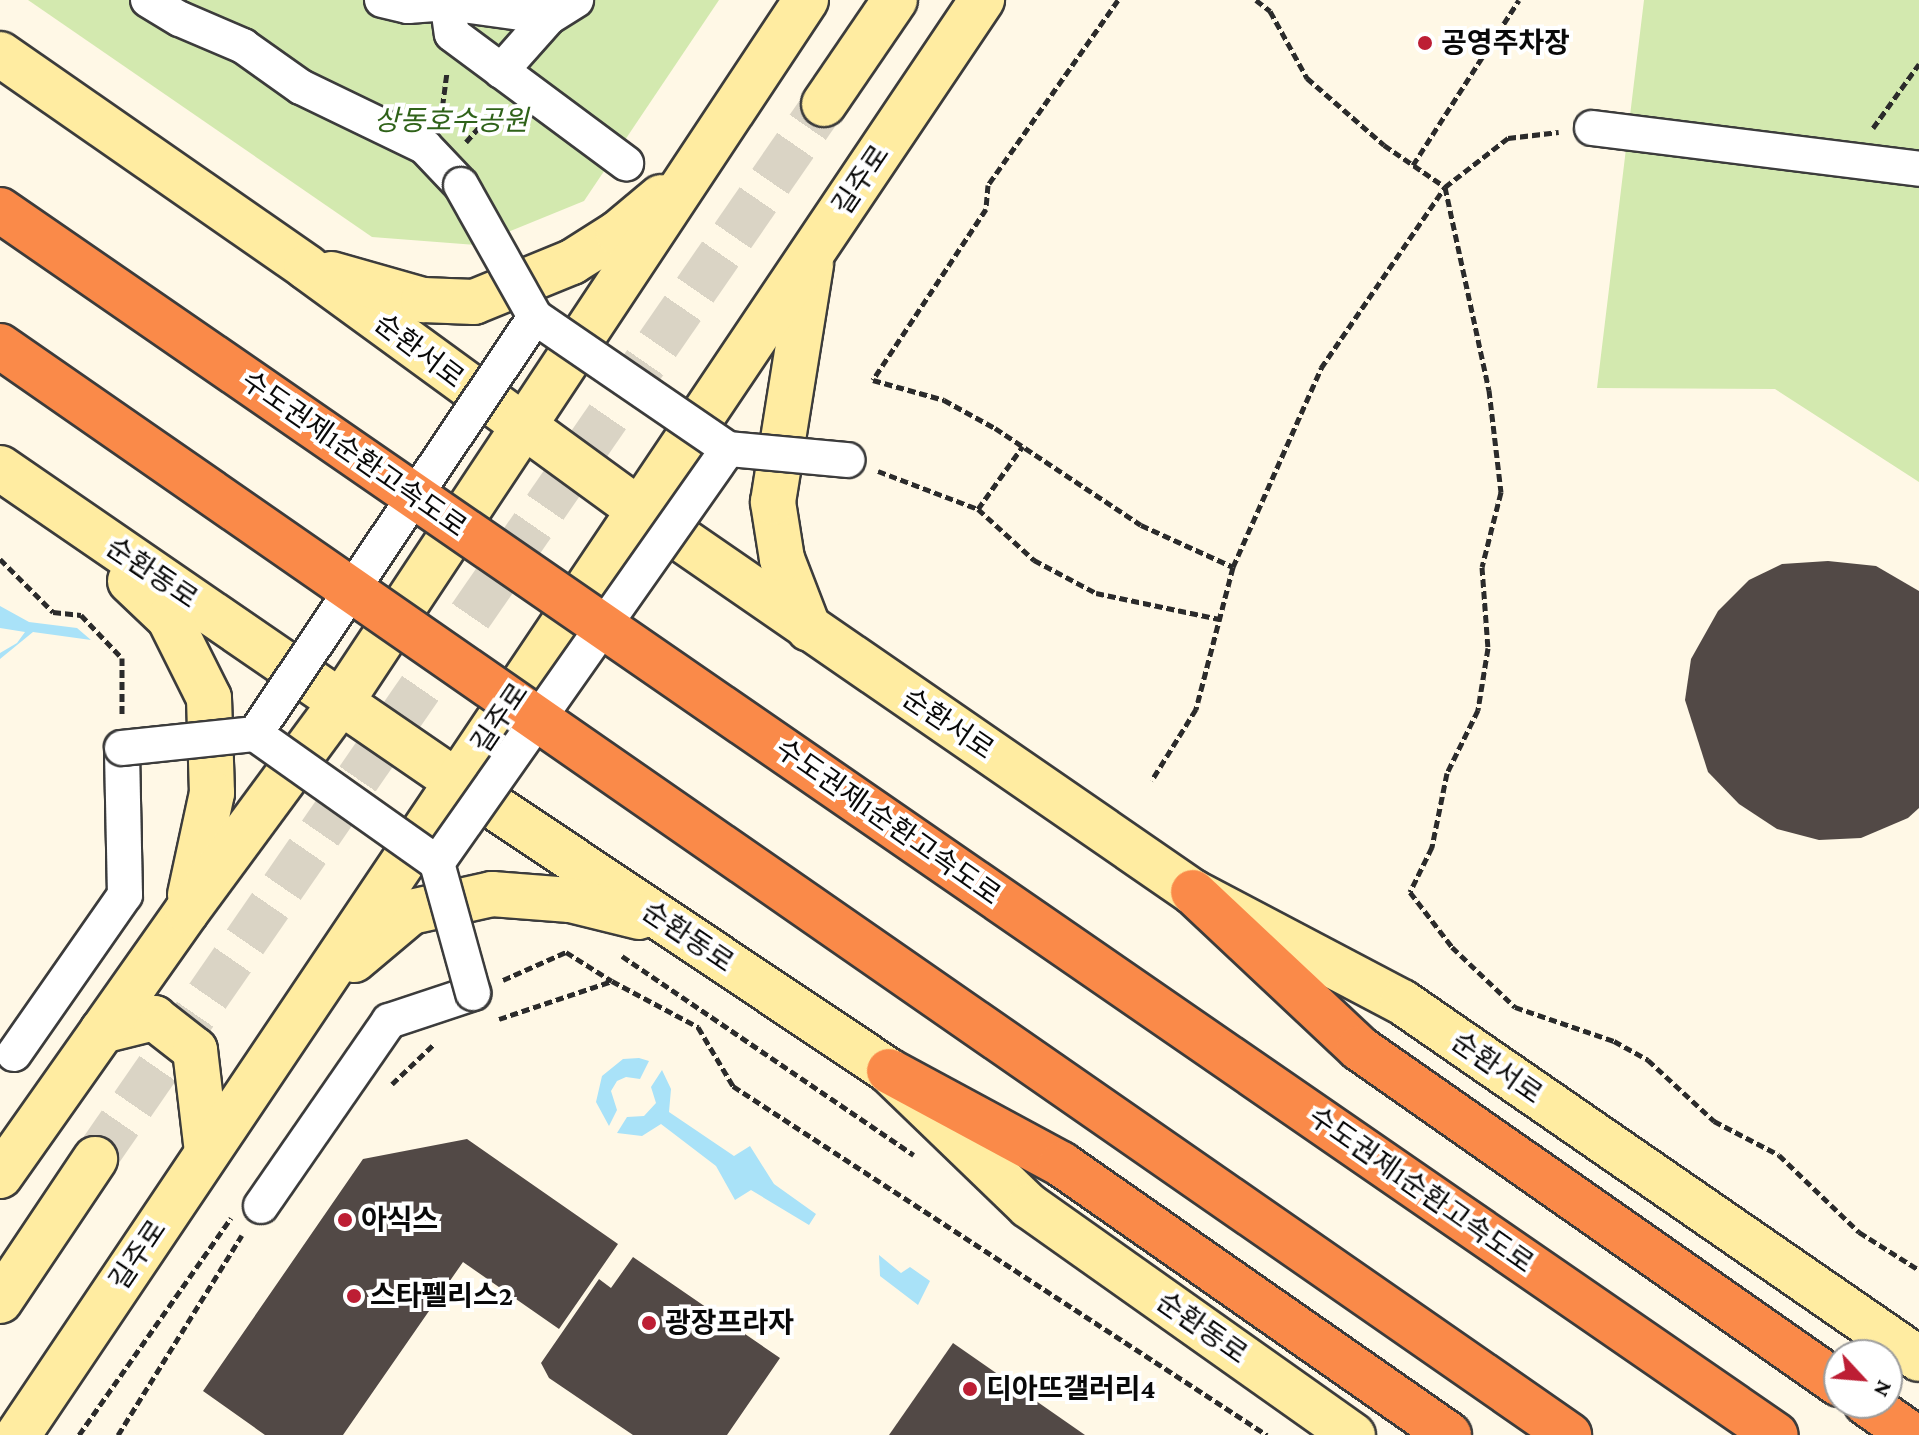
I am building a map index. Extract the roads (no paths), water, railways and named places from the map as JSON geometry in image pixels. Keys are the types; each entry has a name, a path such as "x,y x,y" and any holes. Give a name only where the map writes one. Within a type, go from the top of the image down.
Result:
{"highway":[{"name":"수도권제1순환고속도로","path":"0,210 1776,1435"},
{"path":"0,346 1569,1435"},
{"path":"1193,892 1359,1048 1823,1373"},
{"path":"889,1071 1061,1164 1449,1435"},
{"path":"1889,1419 1912,1435"}],"street":[{"path":"148,0 180,19 243,46 301,87 425,147 447,170 535,317 728,449 847,460"},
{"path":"382,0 449,12 563,9"},
{"path":"0,1176 187,911 341,702 806,0"},
{"path":"824,104 895,0"},
{"name":"길주로","path":"18,1435 982,0"},
{"path":"509,77 563,9"},
{"path":"449,12 509,77 626,163"},
{"name":"순환서로","path":"0,54 306,267 639,510 1193,892 1402,1002 1919,1359"},
{"path":"1592,128 1919,169"},
{"path":"306,267 423,300 474,302 572,262 618,233 697,167"},
{"path":"809,629 782,559 773,502 812,253"},
{"path":"255,734 535,317"},
{"path":"437,863 728,449"},
{"path":"17,480 169,618 209,698 212,793 187,911"},
{"name":"순환동로","path":"17,480 457,782 889,1071 1029,1206 1353,1435"},
{"path":"14,1054 125,895 122,748 255,734 437,863 479,1008 389,1021 246,1211"},
{"path":"314,993 411,912 492,894 570,900 669,924"},
{"path":"102,1031 154,1018 195,1050 207,1152"},
{"path":"0,1301 95,1159"}],"water":[{"path":"0,606 29,622 77,628 91,640 33,632 0,659 0,653 17,643 25,632 0,628"},
{"path":"623,1059 649,1061 640,1079 626,1077 617,1081 611,1091 617,1110 609,1126 596,1102 602,1076"},
{"path":"662,1070 671,1089 669,1112 734,1156 750,1146 774,1184 816,1214 809,1225 751,1190 735,1200 716,1166 661,1124 642,1136 617,1133 627,1117 644,1116 656,1103 651,1087"},
{"path":"879,1255 901,1273 910,1267 930,1281 918,1305 880,1276"}],"tunnel":[{"path":"95,1159 824,104"}],"place":[{"name":"공영주차장","path":"1425,43"},
{"name":"아식스","path":"345,1220"},
{"name":"스타펠리스2","path":"354,1296"},
{"name":"광장프라자","path":"649,1323"},
{"name":"디아뜨갤러리4","path":"970,1389"}],"park label":[{"name":"상동호수공원","path":"451,121"}]}
